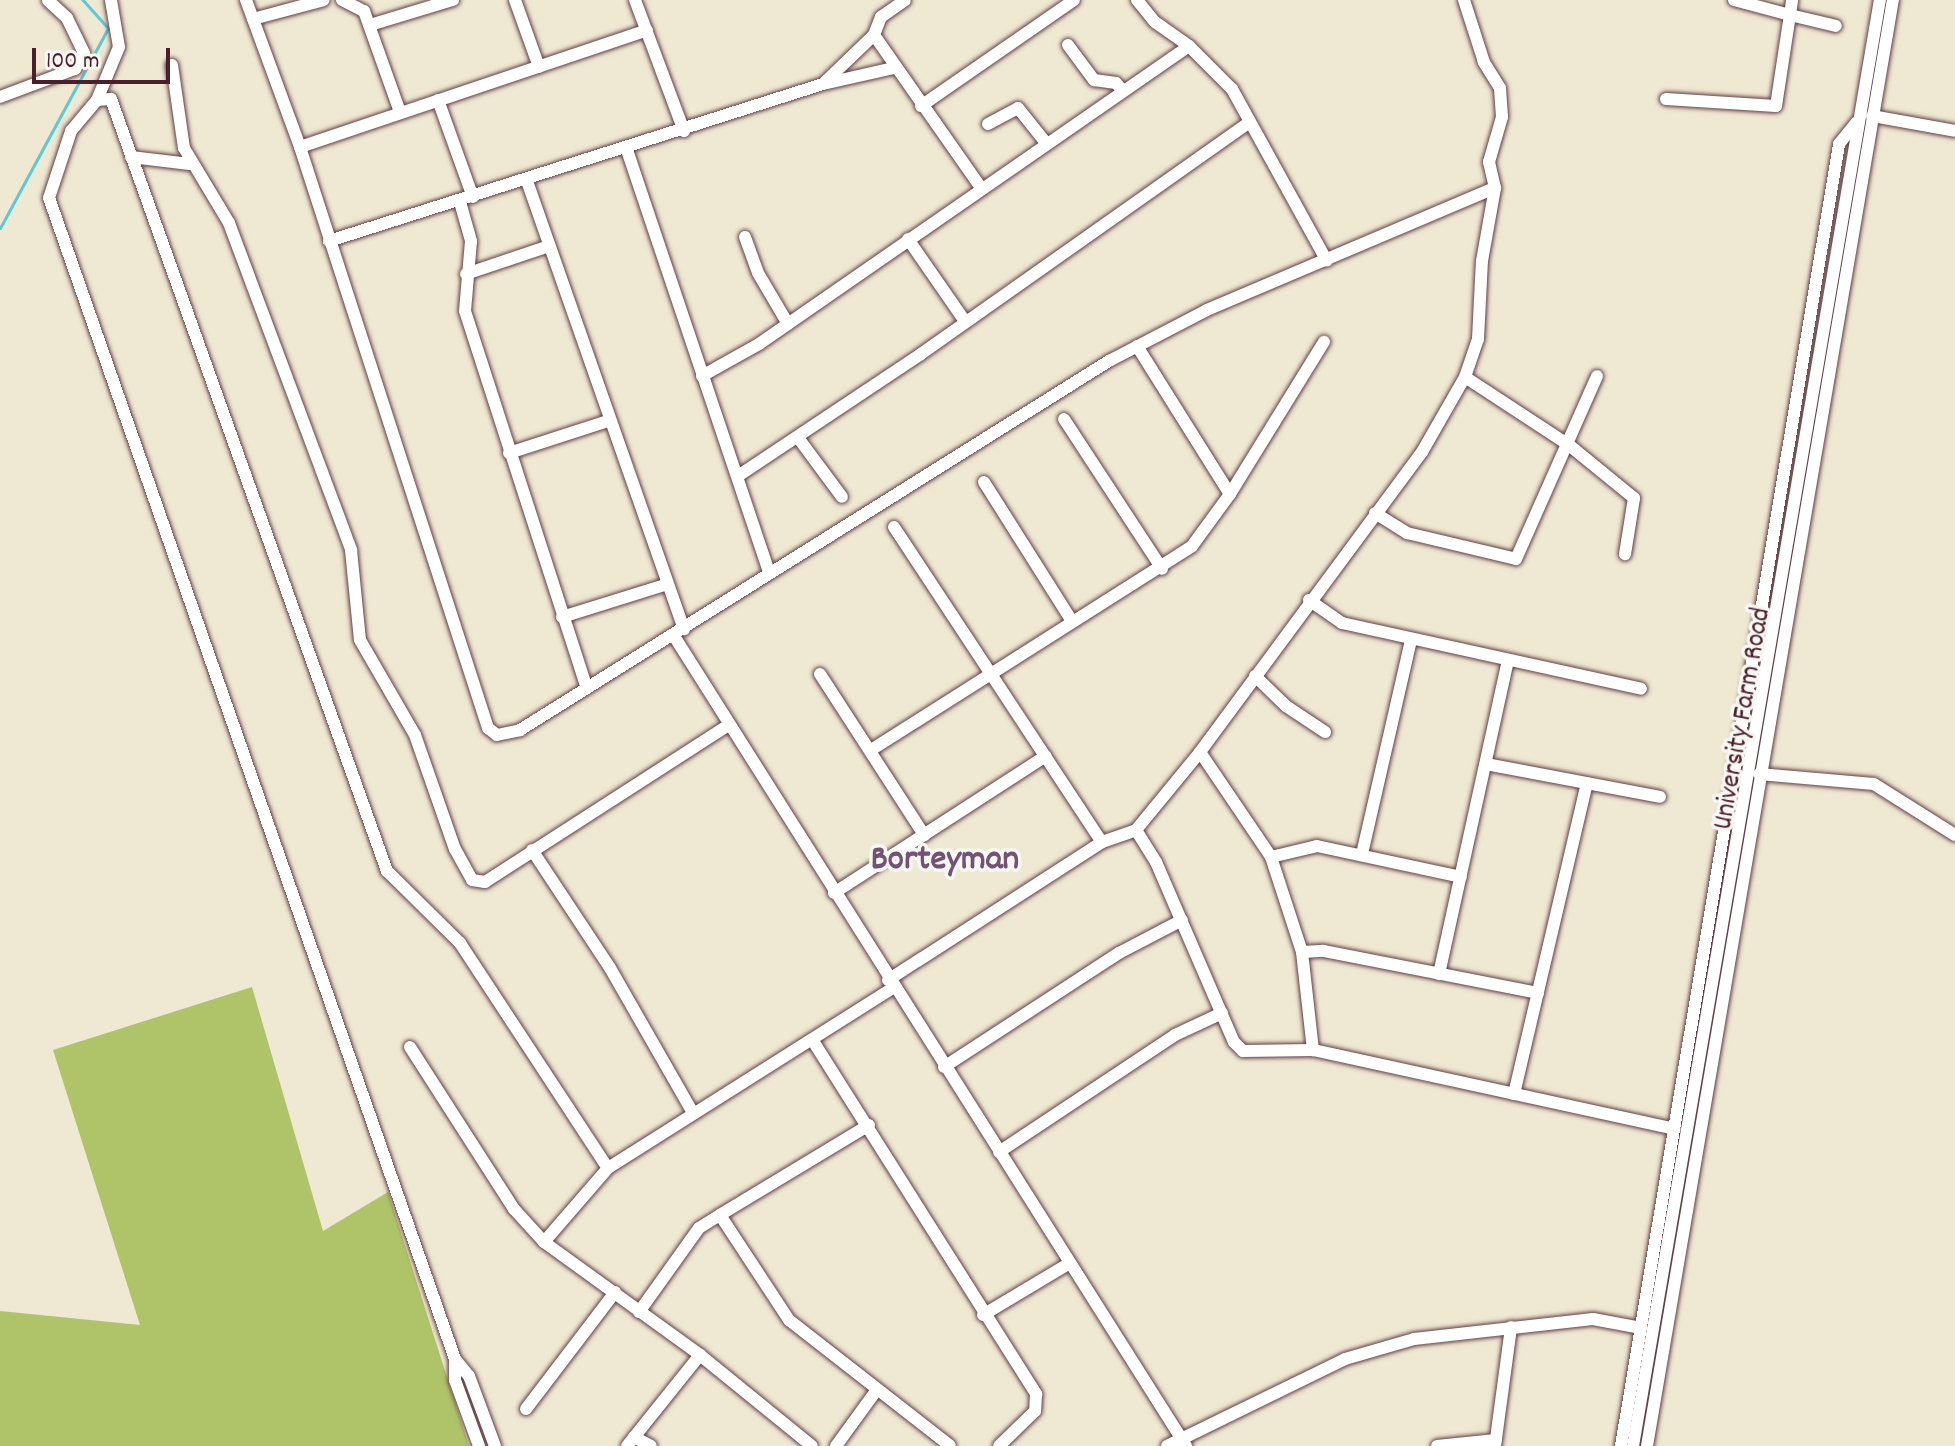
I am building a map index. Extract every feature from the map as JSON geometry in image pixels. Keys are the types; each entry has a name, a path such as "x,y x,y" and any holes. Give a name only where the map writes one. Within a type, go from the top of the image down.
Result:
{"street":[{"path":"0,97 75,69 84,53 67,18 48,0"},
{"path":"111,0 119,47 97,100 71,131 49,198 455,1359 455,1380 479,1446"},
{"path":"246,0 300,147 488,728 509,736 1137,346 1207,310 1495,188"},
{"path":"253,19 324,0"},
{"path":"342,0 364,11 400,112"},
{"path":"370,25 453,0"},
{"path":"515,0 539,67"},
{"path":"635,0 684,131"},
{"path":"823,84 874,35 881,17 905,0"},
{"path":"921,106 1074,0"},
{"path":"1137,0 1155,22 1189,46 1232,89 1248,123 1327,261"},
{"path":"544,1242 608,1168 813,1041 891,984 1102,842 1136,830 1200,752 1309,600 1422,452 1465,377 1478,339 1482,261 1495,188 1489,162 1502,117 1500,88 1484,62 1464,0"},
{"path":"1734,0 1836,26"},
{"path":"1666,99 1776,106 1792,0"},
{"name":"University Farm Road","path":"1633,1446 1880,0"},
{"name":"University Farm Road","path":"1647,1446 1893,0"},
{"path":"300,147 647,30"},
{"path":"874,35 894,68 981,188"},
{"path":"1068,45 1094,80 1116,83 1122,90"},
{"path":"702,376 788,324 1189,46"},
{"path":"172,65 190,164 229,223 351,550 360,640 415,735 464,868 481,884 727,726"},
{"path":"329,241 627,150 823,84 894,68"},
{"path":"97,100 111,99 387,871 460,943 608,1168"},
{"path":"438,100 473,197"},
{"path":"988,124 1018,108 1046,143"},
{"path":"1872,116 1955,131"},
{"path":"1621,1446 1839,144 1859,119"},
{"path":"738,476 799,439 1248,123"},
{"path":"627,150 770,574"},
{"path":"131,157 190,164"},
{"path":"527,181 679,632 727,726 1183,1441"},
{"path":"460,202 471,241 465,311 587,688"},
{"path":"745,237 758,273 788,324"},
{"path":"908,239 964,320"},
{"path":"466,274 549,246"},
{"path":"871,750 993,676 1072,621 1162,569 1192,546 1230,494 1324,342"},
{"path":"1137,346 1230,494"},
{"path":"1375,513 1407,533 1516,559 1597,376"},
{"path":"1465,377 1569,445 1634,498 1625,554"},
{"path":"1064,419 1162,569"},
{"path":"509,453 608,421"},
{"path":"799,439 842,497"},
{"path":"984,482 1072,621"},
{"path":"894,527 1102,842"},
{"path":"562,617 665,585"},
{"path":"1309,600 1342,623 1641,689"},
{"path":"1362,854 1411,640"},
{"path":"1439,974 1508,660"},
{"path":"820,674 924,835"},
{"path":"1255,676 1286,706 1325,732"},
{"path":"1200,752 1271,857 1302,952 1313,1050"},
{"path":"834,893 1046,756"},
{"path":"1486,764 1660,797"},
{"path":"1759,774 1874,784 1955,835"},
{"path":"1514,1094 1587,783"},
{"path":"1136,830 1182,920 1234,1042 1251,1054 1313,1050 1674,1129"},
{"path":"1271,857 1317,846 1461,877"},
{"path":"532,850 610,968 693,1113"},
{"path":"944,1067 1119,953 1182,920"},
{"path":"1302,952 1324,951 1538,993"},
{"path":"999,1152 1175,1035 1222,1013"},
{"path":"813,1041 869,1125 1038,1403 999,1446"},
{"path":"410,1047 514,1209 544,1242 700,1355 812,1446"},
{"path":"639,1312 699,1228 869,1125"},
{"path":"720,1215 789,1320 950,1446"},
{"path":"983,1315 1070,1263"},
{"path":"526,1409 615,1292"},
{"path":"1167,1446 1355,1356 1414,1339 1593,1319 1641,1328"},
{"path":"1437,1446 1495,1443 1511,1327"},
{"path":"651,1446 630,1442 700,1355"},
{"path":"455,1359 469,1376 495,1446"},
{"path":"836,1446 876,1391"}],"green space":[{"path":"252,987 323,1231 388,1192 469,1446 0,1446 0,1311 140,1325 53,1050"}],"waterway":[{"path":"0,228 108,28 83,0"}],"district":[{"name":"Borteyman","path":"945,862"}]}
